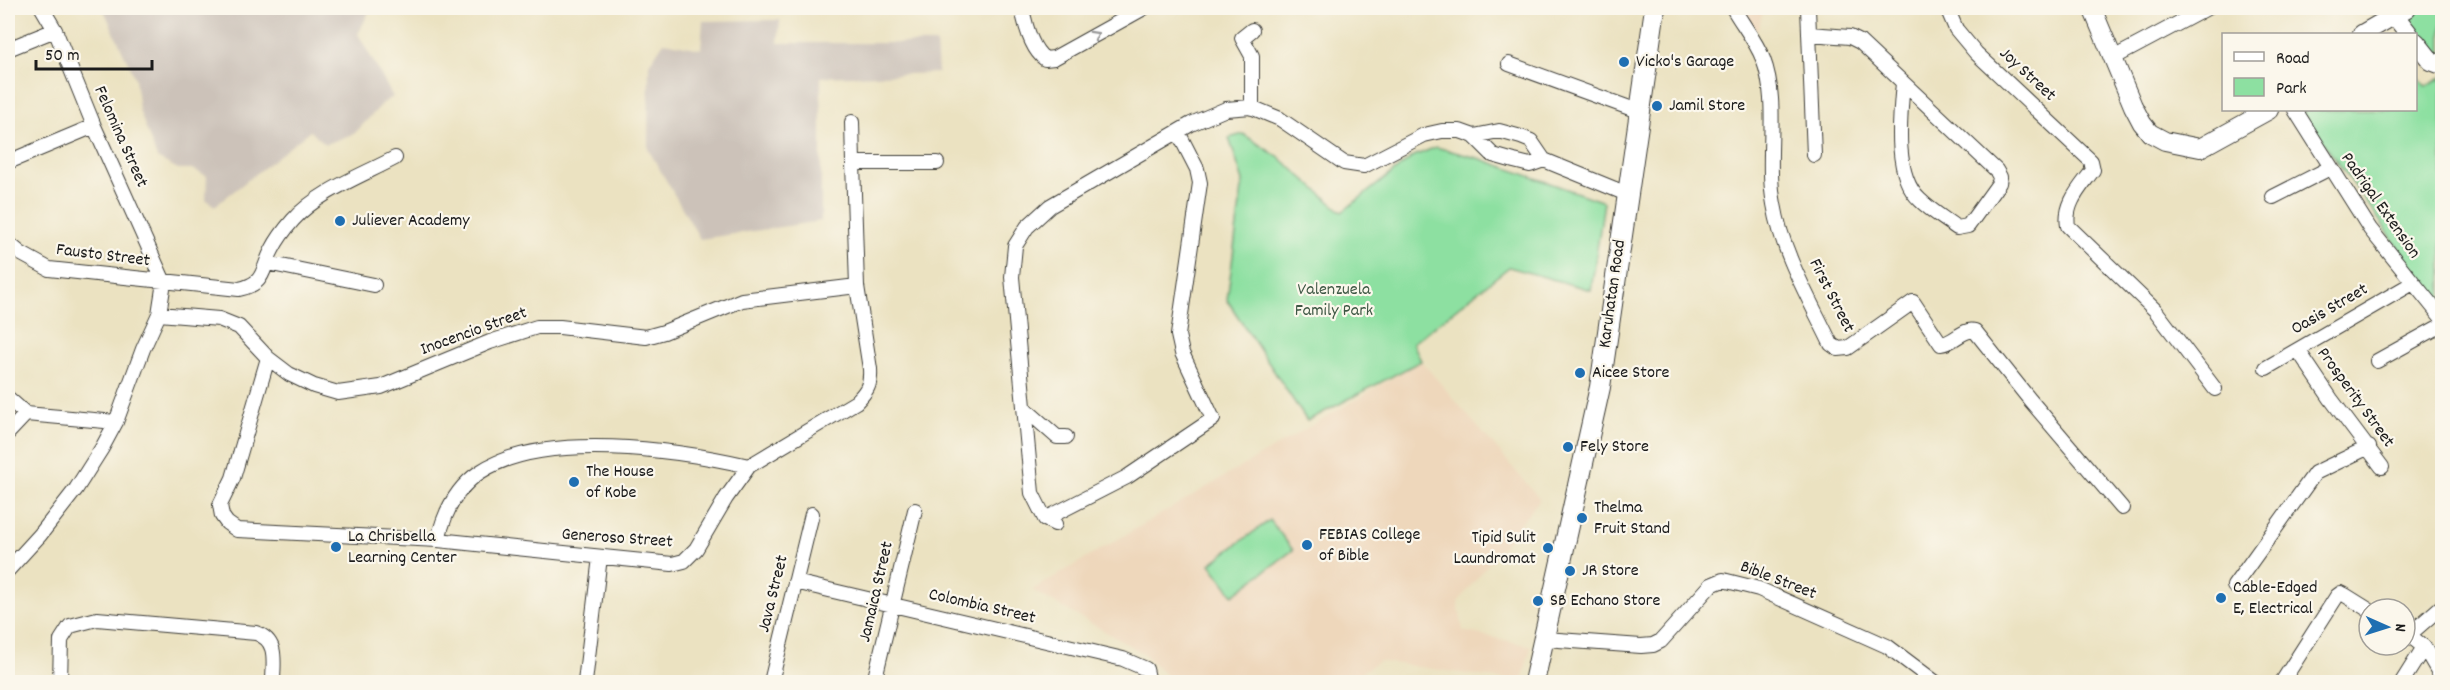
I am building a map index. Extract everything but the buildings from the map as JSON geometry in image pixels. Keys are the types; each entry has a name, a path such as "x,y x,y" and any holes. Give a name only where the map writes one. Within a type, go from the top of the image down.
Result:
{"main road":[{"name":"Karuhatan Road","path":"1534,682 1599,387 1655,8"}],"street":[{"name":"Felomina Street","path":"42,8 55,30 94,126 164,282"},
{"path":"1022,8 1024,20 1038,54 1045,59 1060,55 1144,8"},
{"name":"First Street","path":"1733,8 1763,59 1770,98 1770,183 1774,208 1806,293 1831,344 1839,349 1848,348 1913,302 1941,344 1950,342 1967,330 1975,331 2024,393 2122,508"},
{"path":"1808,8 1814,154"},
{"name":"Joy Street","path":"1947,8 1956,28 1976,53 2091,161 2093,170 2072,198 2067,211 2068,226 2155,310 2215,389"},
{"path":"2092,8 2142,123 2150,133 2165,141 2200,148 2267,111"},
{"path":"2113,58 2207,8"},
{"path":"2364,33 2401,12 2409,33"},
{"path":"8,49 55,30"},
{"path":"1252,30 1242,38 1252,56 1252,108"},
{"path":"1809,34 1850,37 1860,42 1996,170 2000,177 1994,191 1968,226 1964,228 1957,228 1949,223 1918,199 1912,190 1903,166 1899,126 1903,84"},
{"path":"2417,44 2431,61 2442,65"},
{"path":"1509,64 1638,111"},
{"path":"1178,132 1197,169 1200,183 1178,336 1182,353 1214,418 1127,477 1050,521 1032,493 1012,278 1015,246 1027,227 1050,206 1178,132 1226,109 1252,108 1280,119 1344,163 1364,166 1424,135 1442,131 1460,131 1474,136 1493,155 1530,165 1544,160"},
{"name":"Padrigal Extension","path":"2296,111 2370,229 2442,318"},
{"name":"Generoso Street","path":"268,358 233,478 220,505 222,516 237,530 438,540 672,564 684,561 696,549 726,498 749,466 856,402 867,391 871,380 857,286 852,122"},
{"path":"8,162 94,126"},
{"path":"1474,136 1499,131 1531,141 1544,160 1627,194"},
{"name":"Fausto Street","path":"8,243 20,253 49,269 239,289 253,286 262,277 272,249 293,220 312,202 395,158"},
{"path":"853,163 938,163"},
{"path":"2273,197 2330,168"},
{"path":"267,263 374,285"},
{"path":"8,570 40,535 76,489 116,422 142,349 159,314 164,282"},
{"name":"Oasis Street","path":"2266,368 2413,283"},
{"name":"Inocencio Street","path":"159,314 219,319 239,327 268,358 290,374 314,386 338,393 381,387 490,342 537,327 560,327 646,337 664,332 742,300 857,286"},
{"path":"2377,361 2442,325"},
{"name":"Prosperity Street","path":"2298,350 2382,467"},
{"path":"8,398 26,414 116,422"},
{"path":"1024,408 1058,436 1066,437"},
{"path":"8,433 26,414"},
{"path":"2234,586 2315,473 2369,447"},
{"path":"438,540 442,523 451,502 458,493 480,472 517,456 576,448 648,448 749,466"},
{"name":"Jamaica Street","path":"874,682 915,510"},
{"name":"Java Street","path":"771,682 812,514"},
{"path":"585,682 600,557"},
{"name":"Bible Street","path":"1545,639 1653,645 1661,641 1711,585 1723,580 1735,581 1759,589 1887,646 1935,682"},
{"name":"Colombia Street","path":"795,582 1123,659 1146,669 1149,682"},
{"path":"2282,682 2337,596 2341,593 2357,603"},
{"path":"2417,625 2442,606"},
{"path":"60,682 60,640 70,626 98,619 256,633 265,636 272,643 273,682"},
{"path":"2417,641 2424,647 2442,678"},
{"path":"2402,682 2424,647"}],"shaded area":[{"path":"103,8 371,8 358,34 393,97 383,103 355,133 326,144 310,131 215,206 206,200 207,176 192,169 178,169 157,158 139,110 135,78"},
{"path":"665,8 977,8 978,10"},
{"path":"1739,8 1764,8 1757,32"},
{"path":"780,20 778,43 936,43 938,73 821,77 821,221 700,239 648,149 649,64 664,42 701,49 703,21"},
{"name":"FEBIAS College of Bible","path":"1421,361 1540,499 1458,602 1463,631 1531,646 1522,682 1379,661 1347,682 1173,682 1143,653 1032,590"}],"green space":[{"path":"2367,8 2442,8 2442,56 2438,56 2417,33 2400,19 2381,13 2372,15"},
{"path":"2417,75 2426,87 2442,77 2442,311 2300,111 2417,111"},
{"name":"Valenzuela Family Park","path":"1243,134 1280,158 1342,212 1414,156 1436,147 1481,159 1604,202 1591,290 1509,267 1413,343 1421,361 1307,421 1227,300 1243,181 1229,138"},
{"path":"1270,520 1293,550 1233,595 1210,564"}],"place":[{"name":"Vicko's Garage","path":"1624,62"},
{"name":"Jamil Store","path":"1657,106"},
{"name":"Juliever Academy","path":"340,221"},
{"name":"Aicee Store","path":"1580,373"},
{"name":"Fely Store","path":"1568,447"},
{"name":"The House of Kobe","path":"574,482"},
{"name":"Thelma Fruit Stand","path":"1582,518"},
{"name":"FEBIAS College of Bible","path":"1307,545"},
{"name":"La Chrisbella Learning Center","path":"336,547"},
{"name":"Tipid Sulit Laundromat","path":"1548,548"},
{"name":"JR Store","path":"1570,571"},
{"name":"Cable-Edged E, Electrical","path":"2221,598"},
{"name":"SB Echano Store","path":"1538,601"}]}
